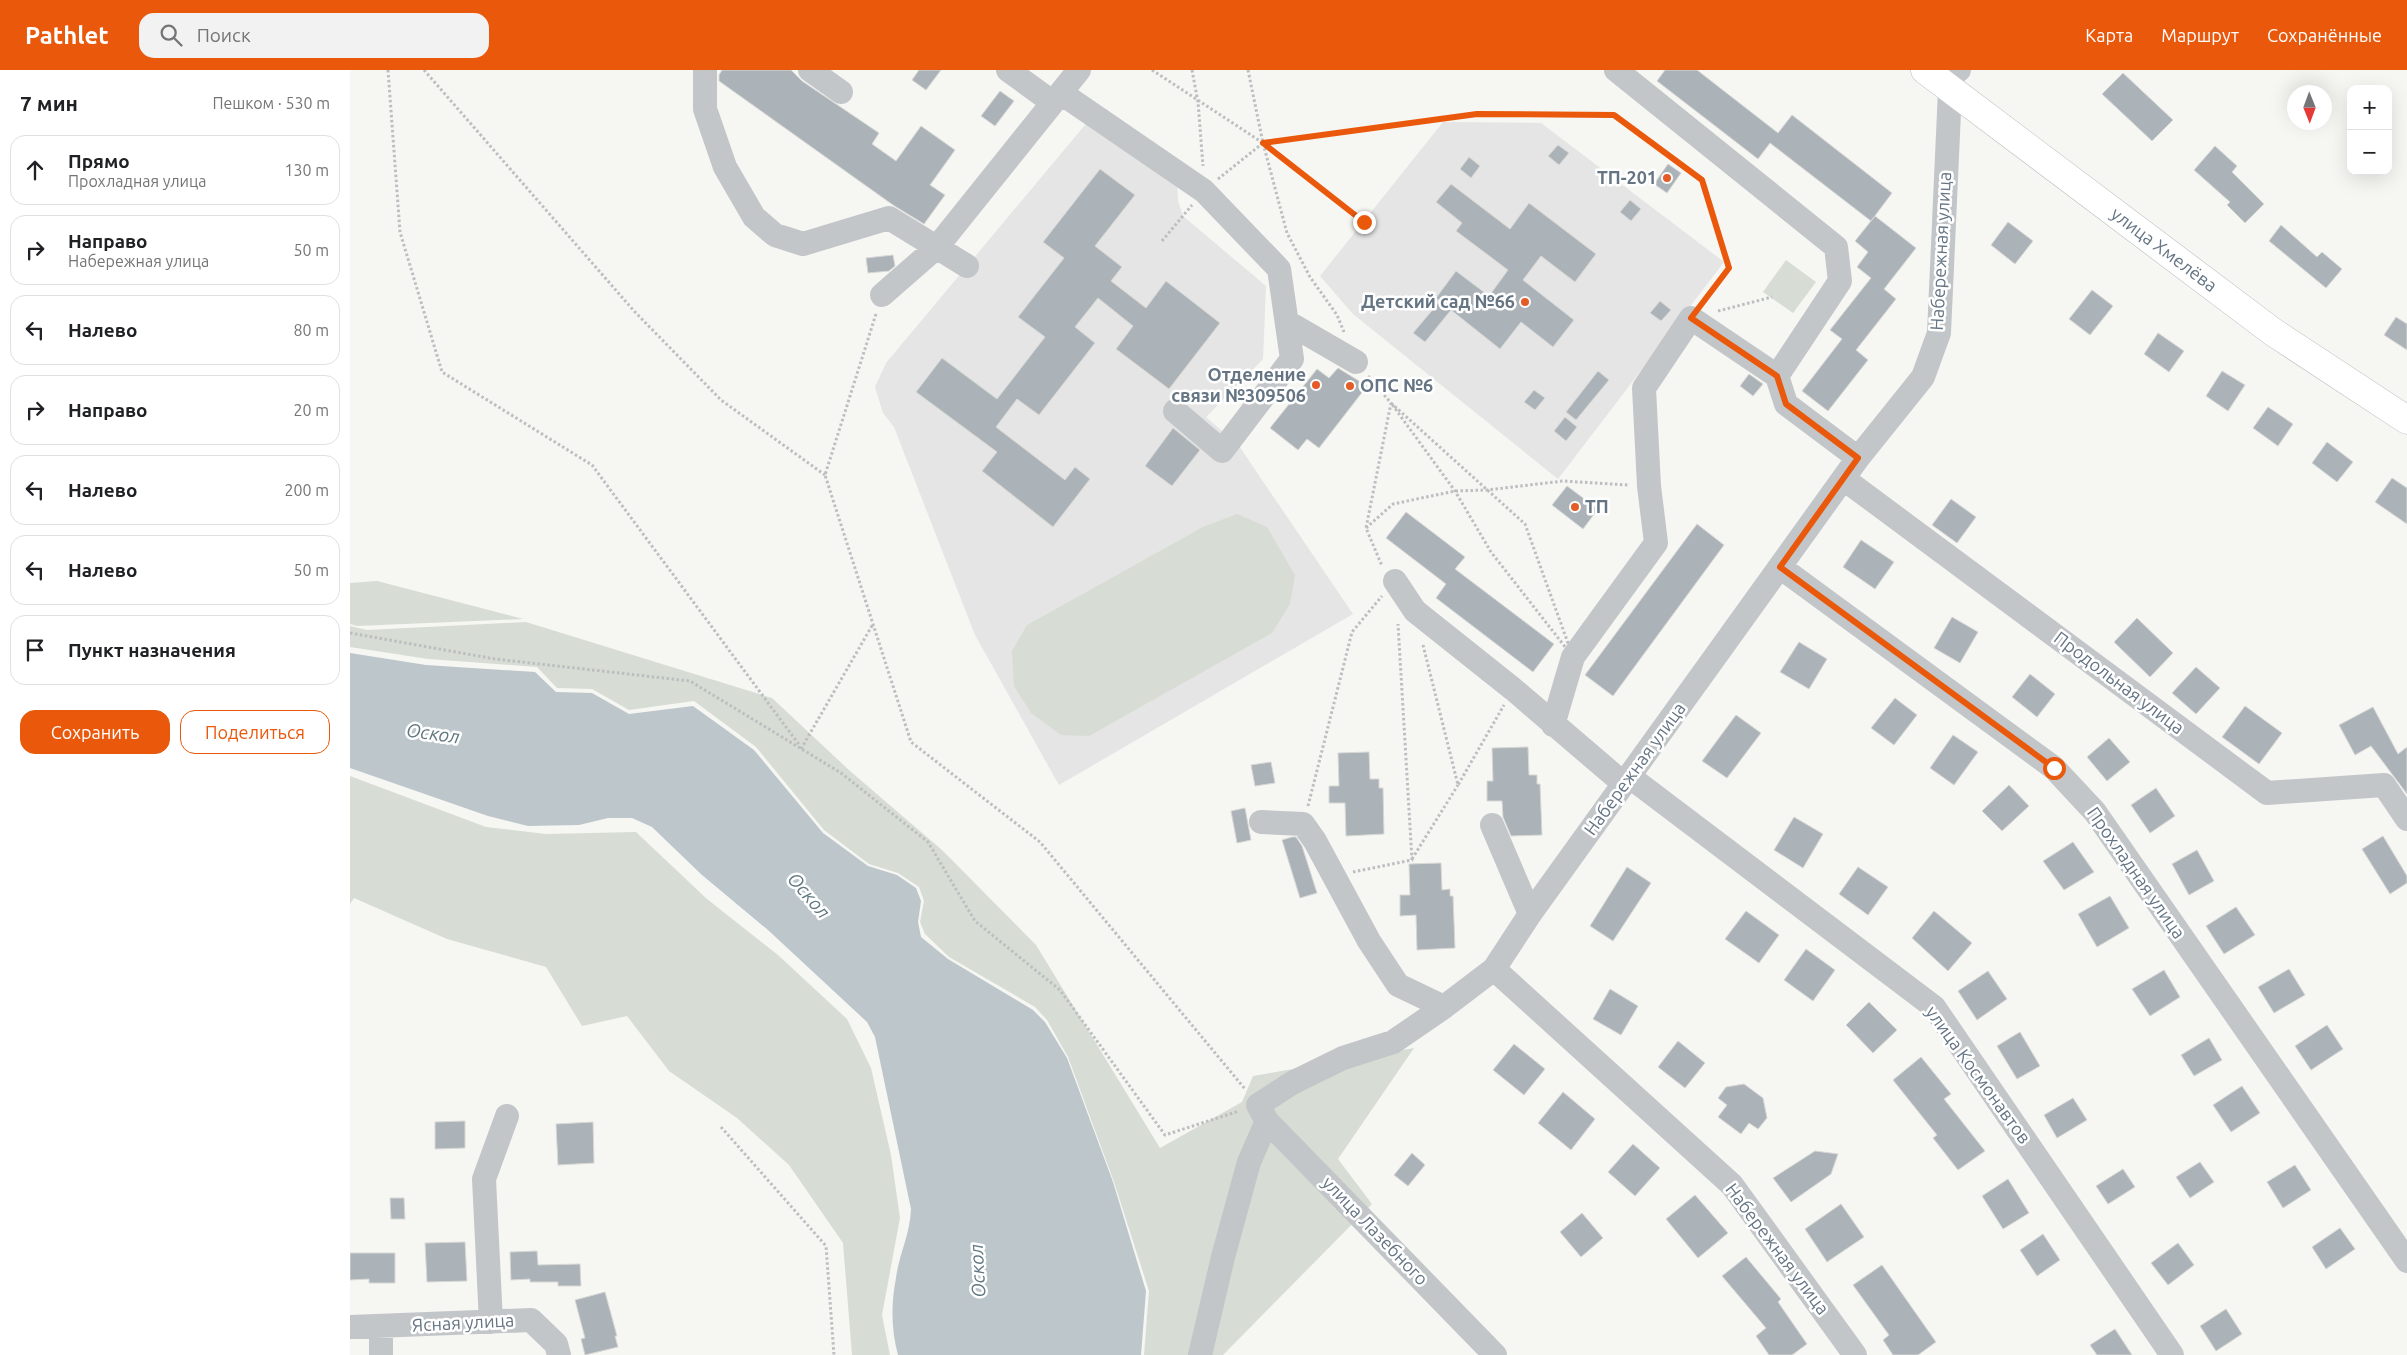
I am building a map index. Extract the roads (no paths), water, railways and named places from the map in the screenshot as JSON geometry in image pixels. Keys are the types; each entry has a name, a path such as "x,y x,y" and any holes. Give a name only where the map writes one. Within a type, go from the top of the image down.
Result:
{"main road":[{"name":"улица Хмелёва","path":"1944,78 2273,332 2407,420"}],"street":[{"path":"705,70 705,109 725,167 754,217 775,235 803,244 889,218 967,266"},
{"path":"810,70 841,92"},
{"path":"1008,70 1057,97 1204,190 1279,269 1292,359 1222,451 1175,411"},
{"path":"882,295 937,246 1078,70"},
{"path":"1616,70 1836,248 1840,281 1777,376"},
{"name":"Набережная улица","path":"1855,1355 1732,1185 1494,969 1530,914 1858,458 1923,377 1939,333 1944,78"},
{"path":"1553,725 1574,657 1656,543 1649,486 1644,388 1657,359 1691,318 1777,376 1786,404 1858,458"},
{"path":"1287,322 1356,362"},
{"name":"Продольная улица","path":"1844,479 2267,793 2384,785 2407,819"},
{"name":"Прохладная улица","path":"1780,567 2054,768 2095,812 2407,1261"},
{"name":"улица Космонавтов","path":"1395,581 1406,616 1512,690 1553,725 1627,781 1934,1007 2172,1355"},
{"path":"1261,822 1303,824 1315,842 1369,941 1398,985 1444,1007"},
{"path":"1492,825 1530,914"},
{"path":"1200,1355 1222,1256 1263,1113 1292,1083 1343,1058 1393,1042 1444,1007 1494,969"},
{"name":"улица Лазебного","path":"1263,1113 1496,1355"},
{"path":"491,1322 484,1179 507,1116"},
{"name":"Ясная улица","path":"350,1327 531,1320 556,1344 559,1355"},
{"path":"381,1327 381,1355"}],"water":[{"name":"Оскол","path":"350,653 426,665 535,672 556,692 592,693 629,714 693,706 754,750 823,833 868,866 897,875 916,888 921,901 918,922 921,937 948,959 1033,1010 1045,1022 1067,1058 1113,1182 1146,1291 1141,1355 898,1355 893,1326 893,1297 897,1269 909,1227 911,1209 875,1037 867,1022 768,930 702,875 652,827 632,818 608,818 579,825 528,826 488,816 350,768"}],"place":[{"name":"ТП-201","path":"1667,178"},
{"name":"Детский сад №66","path":"1525,302"},
{"name":"Отделение связи №309506","path":"1316,385"},
{"name":"ОПС №6","path":"1350,386"},
{"name":"ТП","path":"1575,507"}]}
